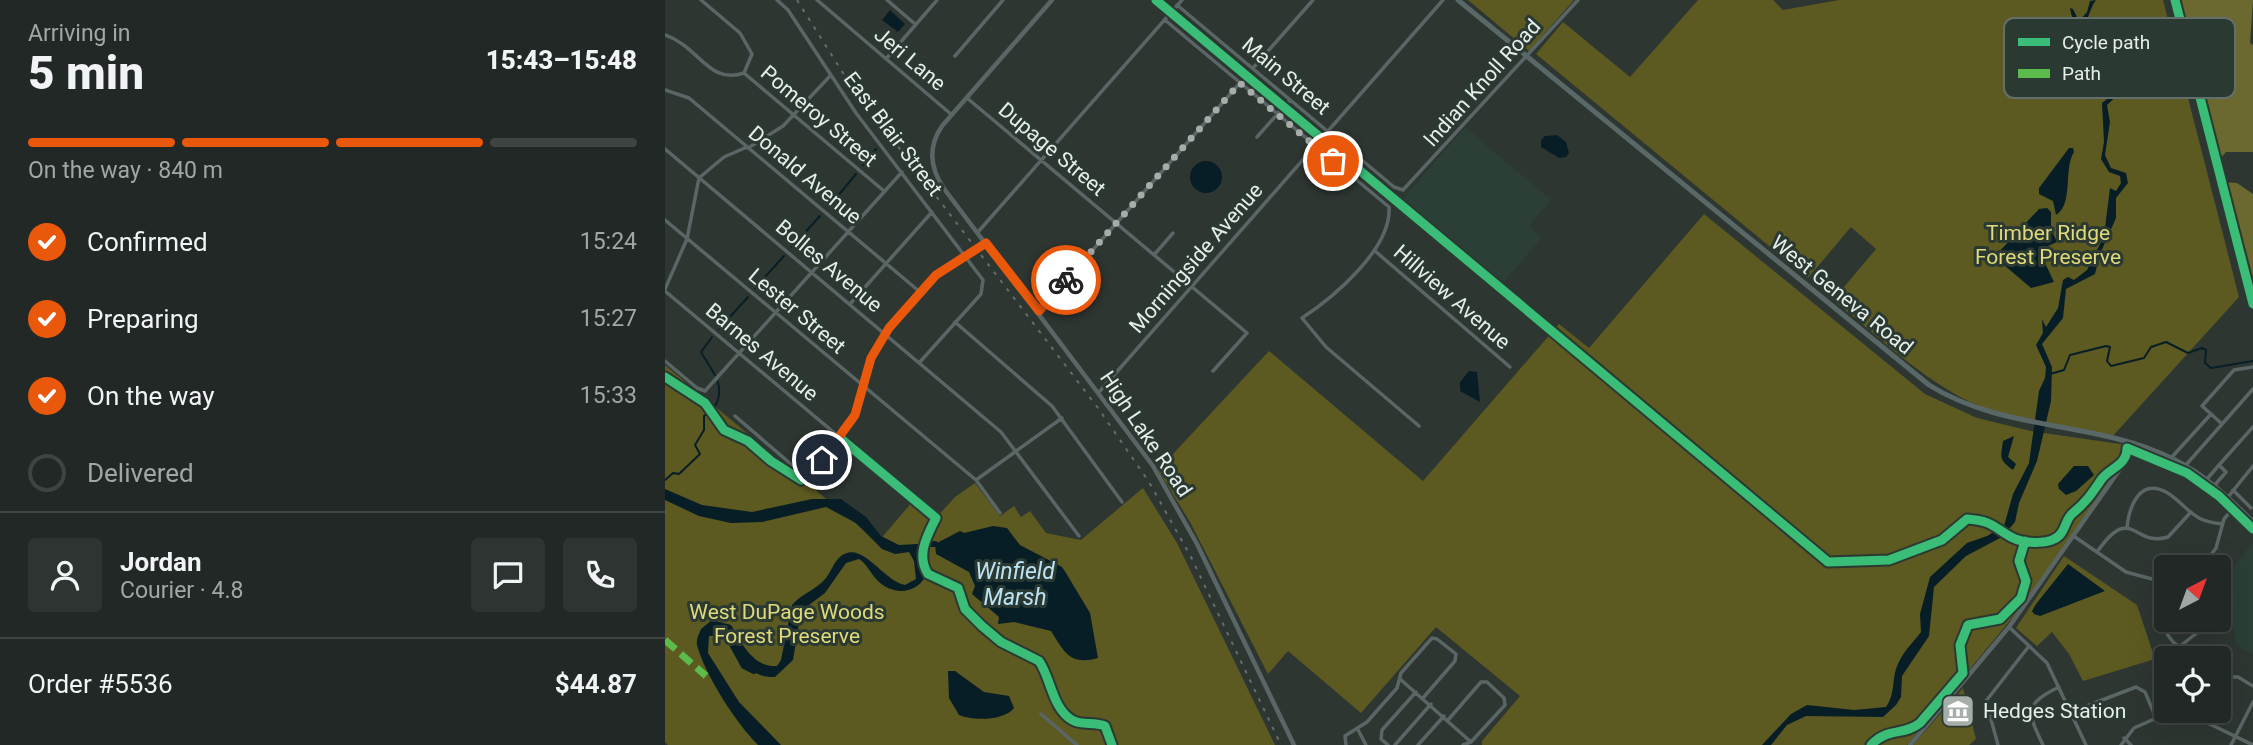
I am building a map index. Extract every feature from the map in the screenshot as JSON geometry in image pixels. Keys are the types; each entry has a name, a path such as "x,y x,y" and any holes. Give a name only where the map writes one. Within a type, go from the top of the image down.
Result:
{"main road":[{"name":"West Geneva Road","path":"1458,0 1916,376 1945,396 1975,408 2034,424 2137,445 2171,458 2207,480 2253,522"}],"street":[{"name":"Pomeroy Street","path":"701,0 748,42 752,54 744,73 884,191"},
{"name":"East Blair Street","path":"777,0 788,10 830,76 966,257 984,285 955,322"},
{"name":"Jeri Lane","path":"817,0 952,115"},
{"path":"887,0 916,24"},
{"path":"886,60 937,0"},
{"path":"955,56 1003,0"},
{"path":"952,115 1050,2 1043,0"},
{"path":"978,232 1182,0"},
{"path":"1253,68 1313,0"},
{"path":"1328,131 1443,0"},
{"name":"Indian Knoll Road","path":"1409,187 1578,0"},
{"name":"Main Street","path":"1177,5 1394,187 1403,190 1409,187"},
{"name":"Main Street","path":"1165,20 1389,207 1385,235 1375,251"},
{"path":"665,36 688,48 720,76 730,77 744,73"},
{"path":"665,290 687,239 699,178 725,157 773,134 830,76"},
{"path":"1039,311 1240,83"},
{"name":"Donald Avenue","path":"665,90 689,98 919,292"},
{"name":"Dupage Street","path":"967,98 1247,333 1213,371"},
{"path":"1257,137 1290,100"},
{"name":"High Lake Road","path":"952,115 934,139 932,166 940,183 1149,459 1179,509 1294,745"},
{"name":"Morningside Avenue","path":"1100,391 1315,146"},
{"name":"Bolles Avenue","path":"665,149 997,428 1017,450 1079,536"},
{"path":"665,361 697,388 705,391 902,172"},
{"path":"850,304 932,212"},
{"name":"Lester Street","path":"665,220 976,480 1000,513"},
{"path":"1154,255 1173,233"},
{"path":"735,416 806,477 840,438 855,415 871,358 885,334 936,275 986,243"},
{"path":"1375,251 1328,299 1301,318 1326,347 1419,426"},
{"name":"Hillview Avenue","path":"1375,251 1510,367"},
{"name":"Barnes Avenue","path":"665,290 936,518"},
{"path":"919,362 955,322 1033,387 1062,418 1122,502"},
{"path":"2222,424 2202,407 2234,370 2253,368"},
{"path":"2185,466 2253,389"},
{"path":"2171,458 2211,414"},
{"path":"976,480 1062,418"},
{"path":"2207,480 2253,427"},
{"path":"1910,745 2009,627 2075,537 2137,445"},
{"path":"2214,486 2226,472 2219,465"},
{"path":"2228,498 2253,466"},
{"path":"2127,528 2131,504 2147,490 2165,492 2202,520 2222,524"},
{"path":"2233,490 2252,508 2246,515"},
{"path":"2210,555 2218,545 2222,524 2235,505"},
{"path":"2097,552 2112,532 2127,528 2160,539 2173,533 2191,512"},
{"path":"2075,537 2126,572 2154,580"},
{"path":"2009,627 2047,663 2086,745"},
{"path":"2166,632 2178,646"},
{"path":"2180,646 2198,632"},
{"path":"1346,745 1344,739 1367,722 1397,688 1399,678 1432,638 1455,654 1455,661 1423,698"},
{"path":"1998,745 1986,701 2030,645"},
{"path":"2231,677 2238,677 2253,686"},
{"path":"1399,678 1471,742"},
{"path":"1419,745 1481,682 1487,682 1504,698 1505,705 1471,742 1463,745"},
{"path":"2043,745 2032,722 2031,709 2039,697 2059,687"},
{"path":"2071,712 2136,687 2145,692 2154,713"},
{"path":"1388,745 1381,739 1382,730 1416,692"},
{"path":"2231,745 2253,702"},
{"path":"1395,745 1431,705"},
{"path":"1041,715 1077,745"},
{"path":"2121,745 2134,728 2154,719"},
{"path":"2208,723 2253,745"},
{"path":"1357,728 1366,745"},
{"path":"2124,738 2131,745"}],"shaded area":[{"path":"2176,0 2253,0 2250,43 2253,45 2253,152 2226,152 2218,161 2202,98 2235,98 2235,18 2181,18"},
{"path":"1465,127 1551,200 1529,226 1542,238 1501,285 1402,200"},
{"path":"2223,182 2237,183 2253,194 2253,296"},
{"path":"2253,543 2253,654 2236,645 2231,610 2231,570"}],"green space":[{"path":"1468,0 1574,0 1529,51"},
{"name":"Timber Ridge Forest Preserve","path":"1698,0 1773,0 1783,10 1839,0 2163,0 2168,18 2004,18 2004,98 2188,98 2239,297 2111,438 1991,411 1948,390 1908,362 1833,300 1876,249 1851,227 1808,278 1536,54 1563,22 1630,77"},
{"path":"1704,214 1925,394 1977,418 2031,431 2134,446 2027,600 1907,745 1482,745 1482,741 1520,696 1436,627 1361,713 1288,651 1268,674 1190,522 1158,470 1269,351 1423,481 1559,324 1589,348"},
{"name":"West DuPage Woods Forest Preserve","path":"665,365 878,542 913,501 935,519 955,497 975,483 1000,516 1014,506 1021,517 1030,511 1046,533 1081,540 1143,488 1177,543 1275,745 668,745 665,742"},
{"path":"2064,556 2137,605 2154,659 2083,681 2069,654 2052,632 2037,646 2016,628"},
{"path":"1963,688 1976,739 1969,745 1913,745"}],"water":[{"path":"2096,0 2088,18 2082,18 2087,12 2090,1"},
{"path":"2070,8 2078,18 2073,18"},
{"path":"890,10 905,24 898,32 882,20"},
{"path":"2108,98 2114,98 2107,105 2110,122 2105,155 2111,168 2126,173 2128,183 2116,198 2116,218 2100,254 2095,274 2066,289 2063,318 2042,344 2052,367 2051,401 2037,461 2019,503 2015,522 2002,537 1966,556 1934,587 1929,636 1902,676 1901,697 1883,717 1806,716 1787,725 1771,745 1762,745 1791,714 1807,705 1854,710 1886,707 1891,697 1898,663 1921,632 1920,614 1930,577 1967,543 2004,526 2013,494 2029,463 2039,391 2045,378 2046,367 2036,345 2043,333 2042,319 2046,327 2058,308 2063,280 2068,277 2074,280 2087,270 2104,236 2110,188 2116,191 2121,183 2120,176 2109,172 2101,159 2104,142 2102,103"},
{"path":"1557,135 1566,142 1569,153 1566,157 1559,158 1541,147 1541,140 1545,136"},
{"path":"2069,148 2073,148 2074,152 2069,167 2067,195 2065,203 2056,215 2053,201 2039,194 2039,188"},
{"path":"1206,161 1217,166 1222,177 1217,188 1206,193 1195,188 1190,177 1195,166"},
{"path":"2047,208 2051,212 2051,229 2057,242 2046,247 2046,265 2054,282 2031,288 1997,259 1997,254 2039,209"},
{"path":"1469,371 1477,372 1480,402 1460,391 1460,382"},
{"path":"2014,436 2008,457 2016,464 2013,470 2005,463 2001,454 2003,441"},
{"path":"2074,466 2088,466 2094,475 2076,491 2066,495 2059,489 2058,484"},
{"path":"665,489 702,505 752,512 812,499 841,499 866,517 881,536 899,545 918,544 925,577 921,583 909,590 896,590 883,585 859,559 846,563 825,593 801,611 793,660 775,677 757,674 750,669 723,635 709,636 708,653 739,702 781,745 758,745 731,712 701,657 697,643 701,629 712,620 731,625 749,653 761,663 777,666 781,660 792,605 828,576 841,556 849,552 857,553 905,585 916,579 914,561 909,552 895,554 882,549 856,523 826,507 762,522 731,523 699,516 665,500"},
{"name":"Winfield Marsh","path":"993,526 1007,528 1020,545 1062,567 1090,613 1098,658 1074,658 1064,650 1051,631 1014,622 998,624 999,617 972,594 975,586 969,572 936,554 935,544 960,531 964,533"},
{"path":"2068,564 2105,591 2040,616 2034,614 2032,611 2036,604"},
{"path":"948,671 955,671 984,692 1009,696 1014,708 996,718 959,715 949,698"}],"waterway":[{"path":"863,165 876,149"},
{"path":"837,197 856,174"},
{"path":"792,247 820,216"},
{"path":"755,288 784,256"},
{"path":"719,329 748,297"},
{"path":"712,337 701,352 715,375"},
{"path":"2050,374 2064,370 2070,355 2110,347 2107,361 2111,366 2144,358 2151,347 2166,342 2188,353 2202,348 2206,350 2205,363 2211,368 2253,361"},
{"path":"665,480 673,473 679,474 700,454 695,445 704,430 704,416 717,402 718,382"},
{"path":"926,544 935,544"},
{"path":"733,646 744,666 754,671"}],"railway":[{"path":"797,0 848,81 1098,408 1149,482 1191,557 1281,745"},
{"path":"1953,717 1956,722"}],"marked path":[{"path":"665,640 706,676"}],"cycle path":[{"path":"1156,0 1828,562 1889,560 1942,540 1967,519 1987,523 2023,541 2052,540 2058,537 2069,517 2088,498 2104,476 2121,463 2127,448 2187,473 2219,496 2253,529"},
{"path":"2175,0 2180,18"},
{"path":"2200,98 2253,304"},
{"path":"665,377 705,403 724,430 748,441 771,461 801,480 840,438 936,518 923,553 928,574 958,588 965,609 1001,642 1039,661 1065,715 1076,722 1105,726 1112,745"},
{"path":"1871,745 1877,739 1920,723 1963,673 1960,645 1968,625 2000,619 2021,598 2026,581 2019,561 2025,541"}],"way so far":[{"path":"1066,280 1240,83 1333,161"}],"place":[{"name":"Hedges Station","path":"1958,711"}],"route":[{"path":"822,460 846,431 855,415 874,352 889,328 928,283 949,266 986,243 1039,311 1066,280"}]}
